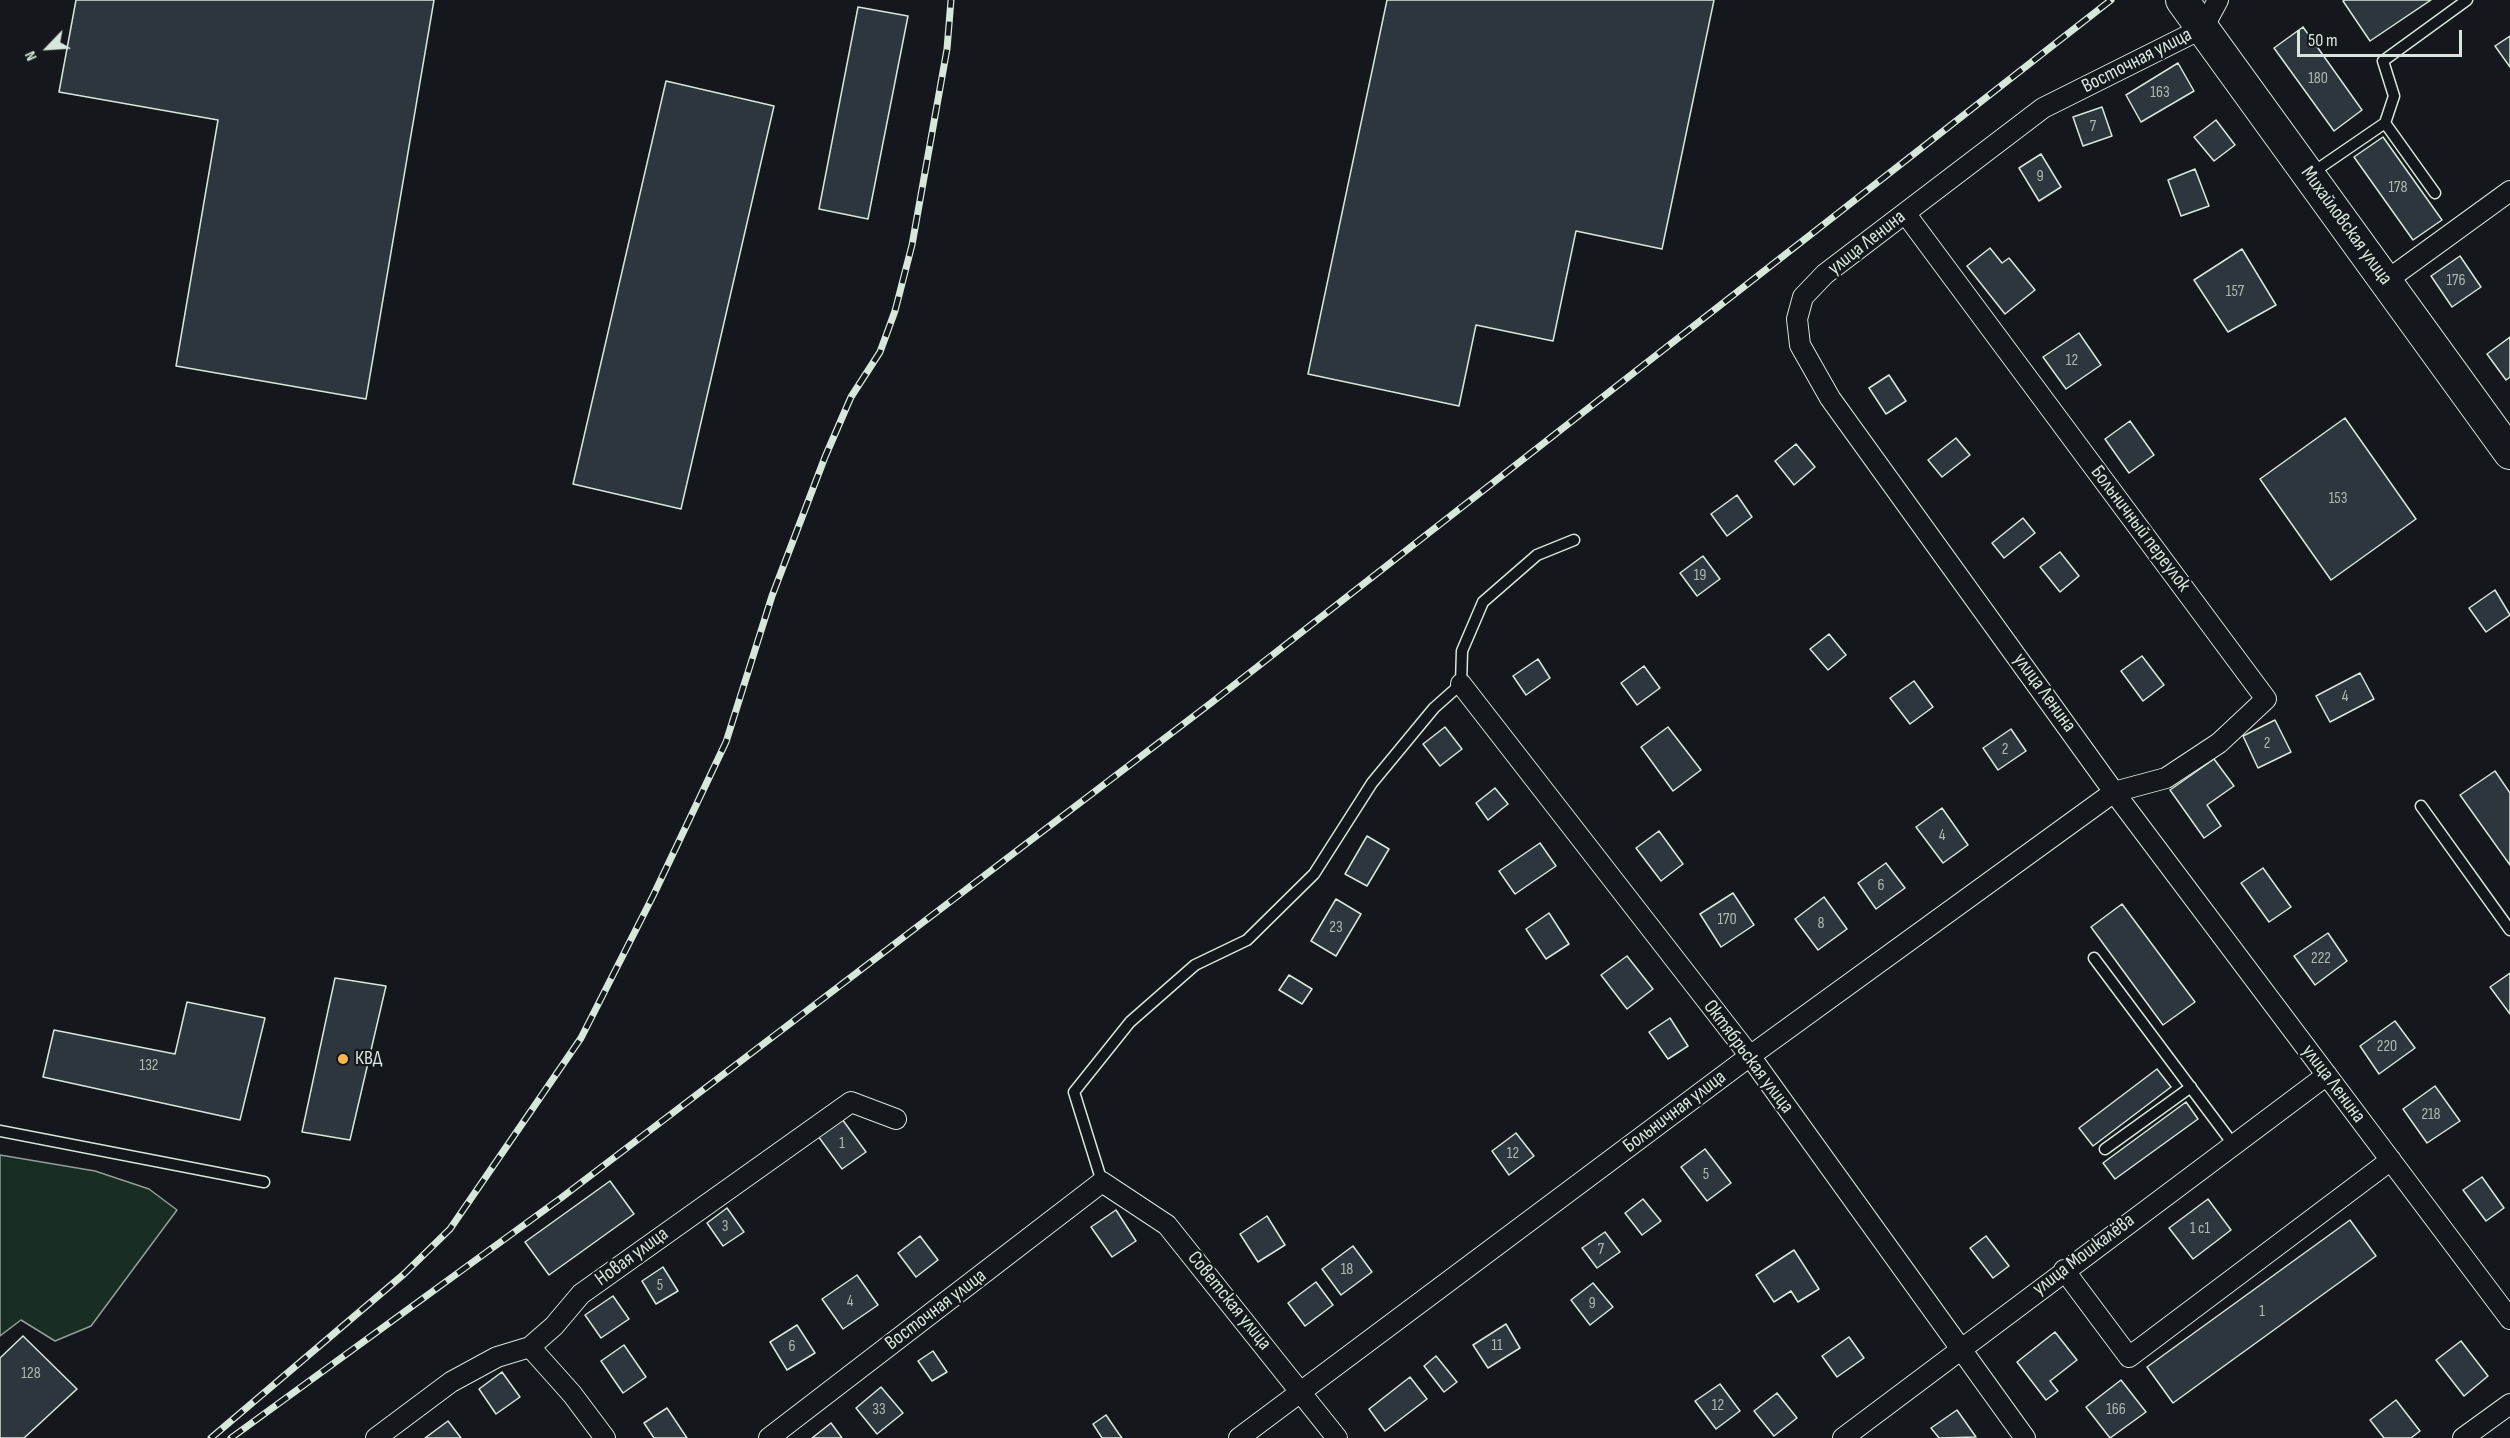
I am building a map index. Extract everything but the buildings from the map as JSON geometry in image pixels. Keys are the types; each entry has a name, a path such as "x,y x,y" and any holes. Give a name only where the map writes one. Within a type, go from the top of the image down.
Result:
{"main road":[{"name":"Михайловская улица","path":"2182,0 2510,453"}],"street":[{"name":"Восточная улица","path":"2043,108 2203,28 2218,0"},
{"name":"улица Ленина","path":"2043,108 1825,274 1803,297 1797,319 1800,345 1830,398 2114,792 2510,1319"},
{"path":"2386,281 2510,191"},
{"name":"Больничный переулок","path":"1905,213 2266,699 2219,743 2166,778 2114,792"},
{"name":"Октябрьская улица","path":"1461,684 1750,1056 2025,1438"},
{"name":"Больничная улица","path":"1239,1438 1750,1056 2114,792"},
{"name":"улица Мошкалёва","path":"1844,1438 2064,1270 2327,1075"},
{"name":"Новая улица","path":"376,1438 451,1382 497,1357 530,1347 554,1326 581,1294 851,1102 896,1119"},
{"path":"2064,1270 2129,1357 2391,1160"},
{"name":"Восточная улица","path":"769,1438 1102,1182"},
{"name":"Советская улица","path":"1102,1182 1167,1225 1337,1438"},
{"path":"530,1347 572,1394 605,1438"},
{"path":"2463,1438 2510,1404"}],"lane":[{"path":"2309,175 2385,123 2394,96 2383,61 2467,0"},
{"path":"2385,123 2435,193"},
{"path":"1102,1182 1074,1092 1130,1022 1195,964 1247,940 1314,874 1372,783 1434,708 1461,684 1462,651 1483,602 1537,555 1574,540"},
{"path":"2421,806 2510,930"},
{"path":"2094,958 2234,1144"},
{"path":"2105,1149 2191,1087"},
{"path":"0,1131 264,1182"}],"green space":[{"path":"0,1155 95,1171 149,1189 177,1210 91,1326 55,1341 21,1320 0,1336"}],"railway":[{"path":"211,1438 404,1274 450,1229 581,1038 653,896 726,742 772,596 825,457 851,397 880,352 895,311 912,245 947,49 951,0"},
{"path":"231,1438 561,1198 1211,703 2111,0"}],"place":[{"name":"КВД","path":"343,1059"}]}
